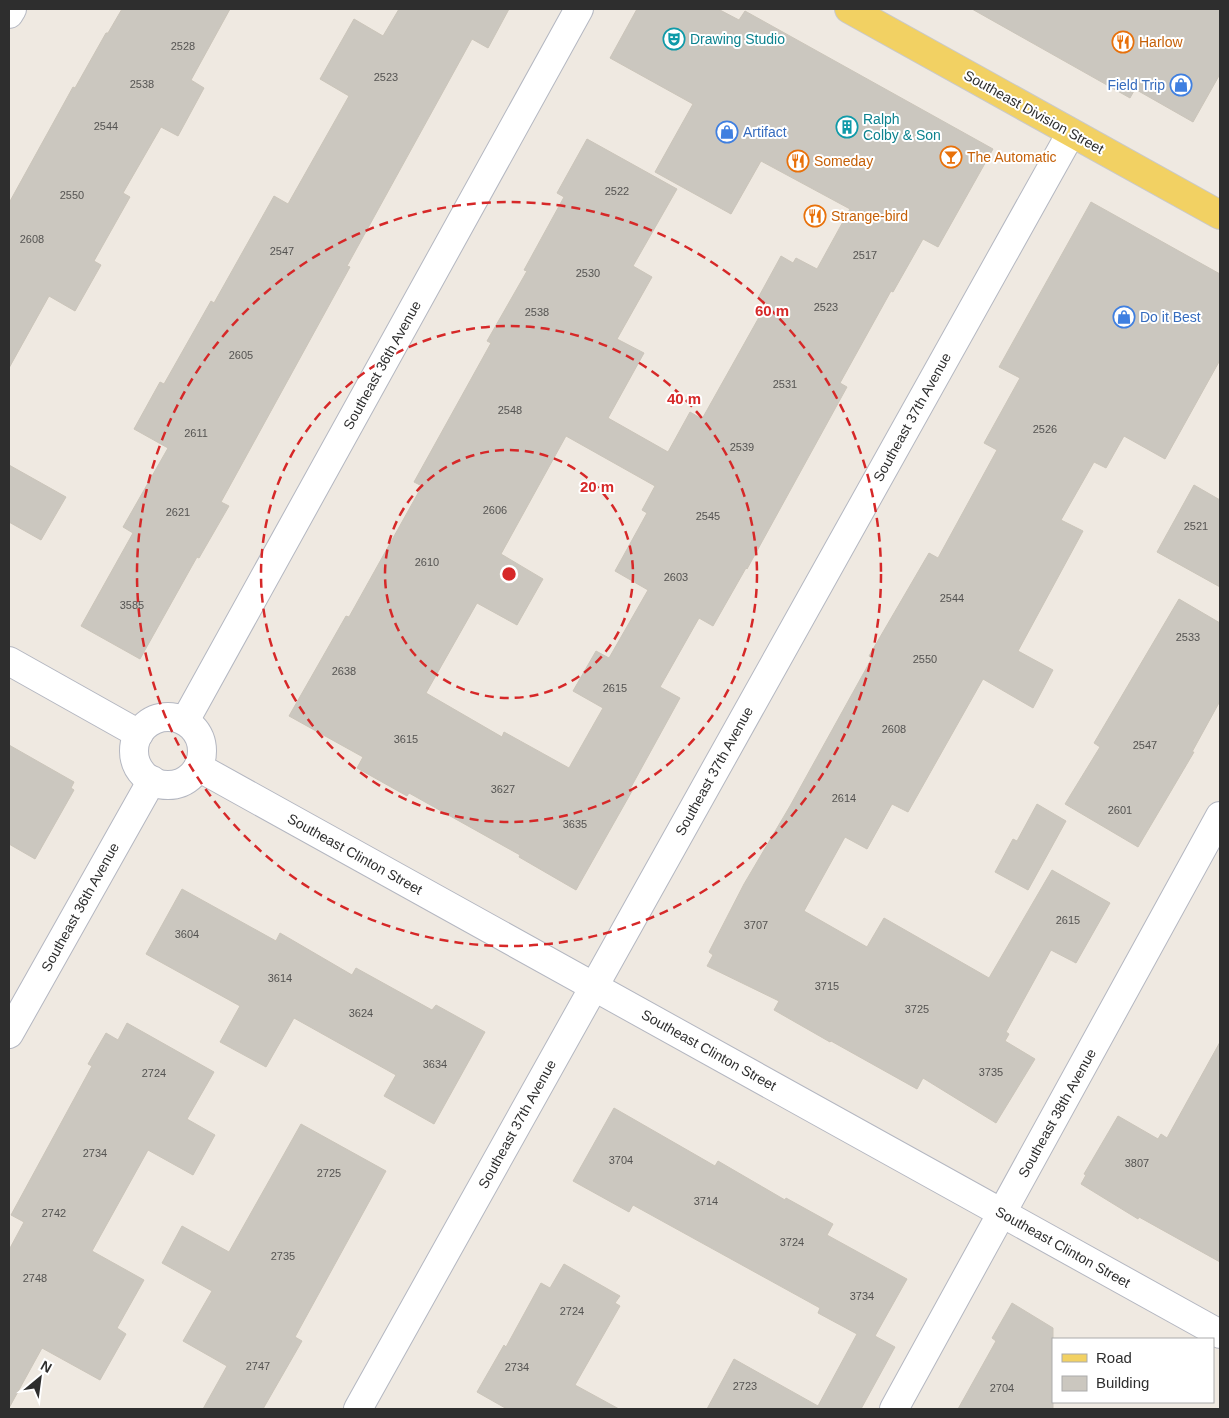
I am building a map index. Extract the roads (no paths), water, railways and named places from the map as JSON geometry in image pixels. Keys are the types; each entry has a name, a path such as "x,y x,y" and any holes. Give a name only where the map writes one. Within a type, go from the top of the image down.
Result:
{"main road":[{"name":"Southeast Division Street","path":"862,12 1220,216"}],"street":[{"path":"9,14 12,9"},
{"name":"Southeast 36th Avenue","path":"184,721 579,9"},
{"name":"Southeast 37th Avenue","path":"358,1409 1071,132"},
{"path":"9,661 139,734"},
{"path":"172,717 184,721 194,729 200,740 202,753 198,766 188,778 176,783 164,784 152,780 142,772 135,757 135,744 139,734 145,726 156,719 172,717"},
{"name":"Southeast Clinton Street","path":"198,766 1220,1334"},
{"name":"Southeast 36th Avenue","path":"9,1034 152,780"},
{"name":"Southeast 38th Avenue","path":"894,1409 1220,816"}],"place":[{"name":"Drawing Studio","path":"674,39"},
{"name":"Harlow","path":"1123,42"},
{"name":"Field Trip","path":"1181,85"},
{"name":"Ralph Colby & Son","path":"847,127"},
{"name":"Artifact","path":"727,132"},
{"name":"The Automatic","path":"951,157"},
{"name":"Someday","path":"798,161"},
{"name":"Strange-bird","path":"815,216"},
{"name":"Do it Best","path":"1124,317"}]}
